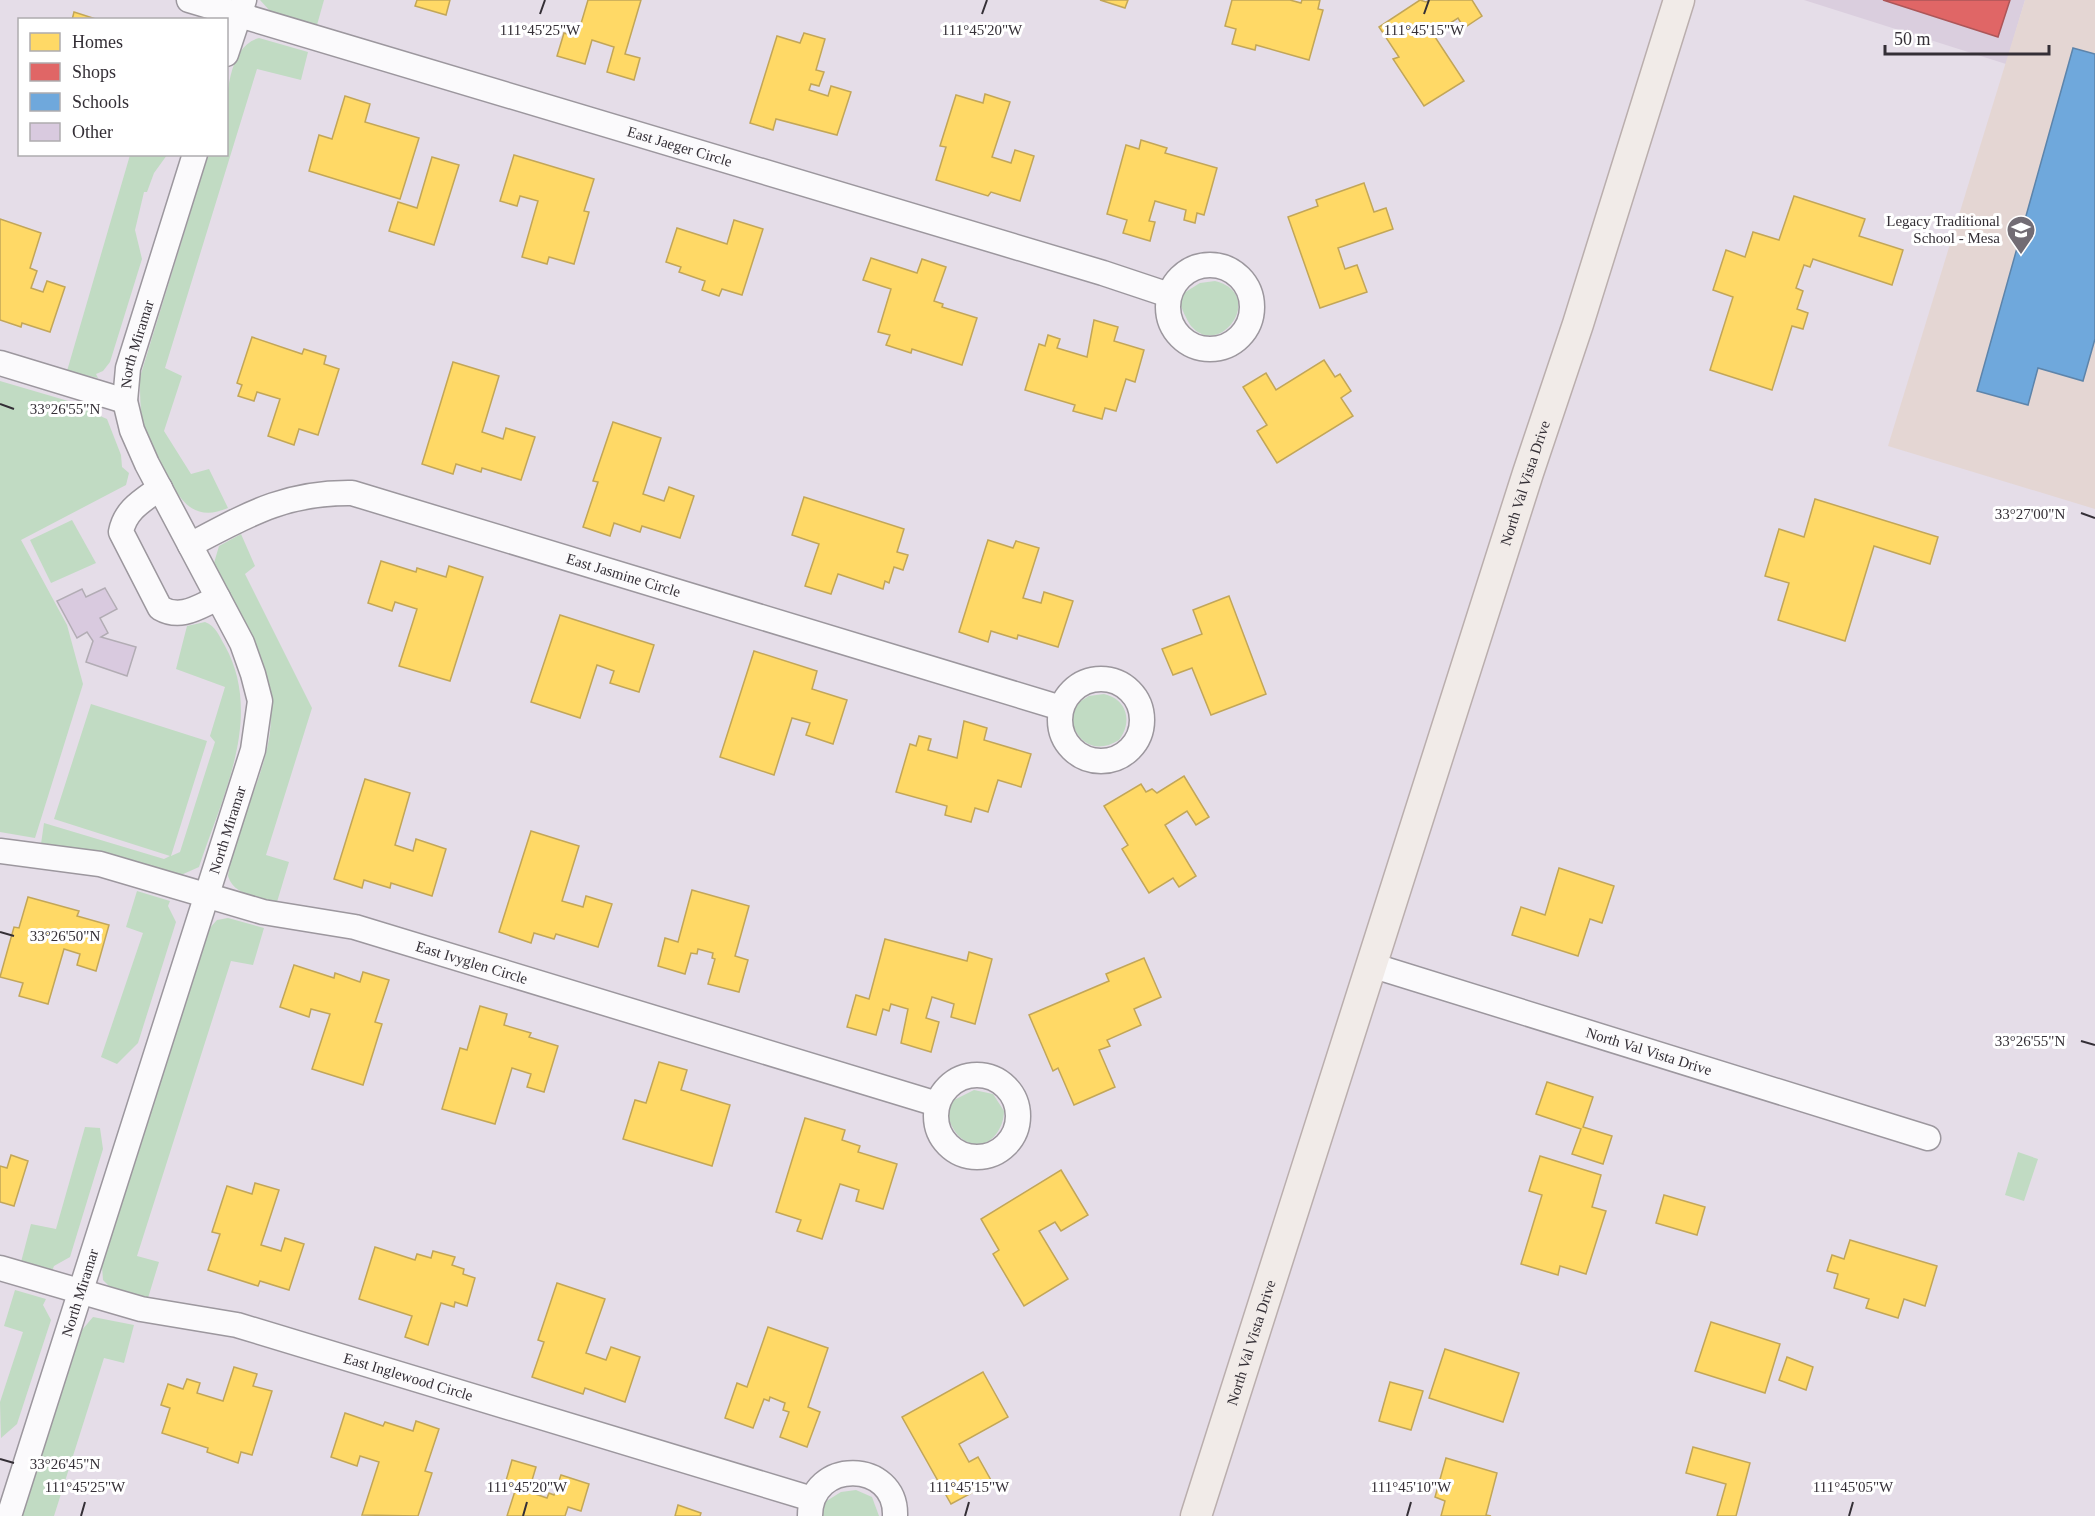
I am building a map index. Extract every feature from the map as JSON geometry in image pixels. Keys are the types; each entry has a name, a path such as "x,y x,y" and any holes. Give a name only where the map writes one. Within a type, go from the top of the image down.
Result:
{"main road":[{"name":"North Val Vista Drive","path":"1196,1516 1578,324 1679,0"}],"street":[{"name":"East Jaeger Circle","path":"189,0 241,8 1169,295"},
{"path":"228,48 241,8"},
{"name":"North Miramar","path":"9,1516 253,750 260,701 242,643 160,488 132,430 125,401 128,368 194,156"},
{"path":"0,363 125,401"},
{"path":"160,488 130,510 123,521 121,532 160,608 170,614 182,614 218,598"},
{"name":"East Jasmine Circle","path":"190,545 258,508 318,493 352,493 1061,708"},
{"name":"East Ivyglen Circle","path":"0,851 100,864 263,912 355,927 937,1104"},
{"name":"North Val Vista Drive","path":"1371,965 1928,1138"},
{"name":"East Inglewood Circle","path":"0,1268 141,1309 237,1325 811,1508 820,1487 831,1478 844,1473 858,1472 883,1484 891,1496 895,1516"}],"shaded area":[{"path":"1804,0 2025,0 2006,64"},
{"name":"Legacy Traditional School - Mesa","path":"2025,0 2095,0 2095,509 1888,446"}],"green space":[{"path":"260,0 324,0 317,25 270,11"},
{"path":"259,38 308,52 301,80 257,69 165,368 182,376 164,431 191,474 209,469 228,508 215,512 203,512 194,509 179,495 149,439 142,418 140,377 208,156 228,156 228,88 238,56 247,45"},
{"path":"130,156 166,156 154,173 147,192 144,192 135,230 142,259 110,362 103,371 96,374 98,378 67,371"},
{"path":"1215,281 1230,288 1237,298 1238,310 1233,321 1225,330 1214,335 1202,334 1189,323 1179,296 1200,283"},
{"path":"0,381 92,408 91,412 107,419 121,455 122,467 129,473 126,485 21,540 67,625 83,684 35,838 0,832"},
{"path":"72,520 96,563 51,583 30,540"},
{"path":"241,534 255,566 245,574 312,708 266,855 289,862 277,902 241,892 231,883 228,876 236,843 264,761 271,720 269,696 257,650 214,563 219,546"},
{"path":"205,622 215,629 225,646 236,673 241,701 240,729 228,785 199,867 181,875 93,850 41,844 44,823 164,859 170,856 54,819 91,704 207,741 171,856 180,852 215,742 210,736 225,687 176,669 187,626"},
{"path":"1104,694 1123,706 1126,726 1119,740 1105,746 1093,746 1082,740 1068,714 1068,709 1089,696"},
{"path":"137,891 170,901 168,906 176,922 138,1043 117,1064 101,1057 143,933 126,927"},
{"path":"228,918 264,928 253,965 231,961 137,1256 159,1262 148,1298 113,1290 103,1280 102,1266 208,930 217,920"},
{"path":"974,1090 993,1094 1004,1111 996,1134 991,1140 977,1144 969,1143 958,1135 945,1110 948,1103"},
{"path":"85,1127 100,1128 103,1149 70,1257 54,1266 52,1271 21,1262 31,1224 56,1229"},
{"path":"2018,1152 2038,1159 2024,1201 2005,1195"},
{"path":"15,1290 46,1299 43,1305 51,1320 17,1424 1,1438 0,1402 23,1332 4,1326"},
{"path":"93,1317 134,1325 124,1363 104,1358 54,1516 22,1516 82,1330"},
{"path":"856,1490 872,1497 879,1516 822,1516 820,1505 841,1492"}],"building: Homes":[{"path":"417,0 450,0 446,15 415,6"},
{"path":"588,0 641,0 625,54 640,58 634,80 607,72 614,47 592,40 585,64 557,56 564,33 577,37"},
{"path":"1100,0 1128,0 1125,8"},
{"path":"1232,0 1290,0 1301,3 1302,0 1320,0 1318,9 1323,10 1309,60 1256,45 1255,50 1232,44 1236,29 1225,26"},
{"path":"1420,0 1426,2 1430,0 1472,0 1482,16 1464,28 1458,18 1433,34 1464,81 1424,106 1393,59 1399,57 1379,27"},
{"path":"74,12 93,18 72,18"},
{"path":"804,33 825,39 816,70 824,72 819,86 811,84 809,90 828,96 831,86 851,92 837,135 776,119 773,130 750,123 777,36 800,43"},
{"path":"985,94 1010,102 992,157 1011,163 1015,150 1034,156 1020,201 991,192 988,196 936,180 946,147 940,146 956,95 983,103"},
{"path":"345,96 370,104 365,122 419,138 400,199 309,171 319,135 332,139"},
{"path":"1141,140 1167,148 1165,153 1217,168 1204,215 1197,213 1195,223 1184,220 1186,210 1155,201 1149,221 1155,222 1150,241 1123,233 1127,220 1107,214 1126,145 1139,149"},
{"path":"514,155 594,179 584,211 589,212 574,264 549,257 547,264 522,257 538,201 520,196 517,206 500,201"},
{"path":"432,157 459,165 434,245 389,231 398,202 417,208"},
{"path":"1364,183 1374,212 1386,208 1393,229 1338,248 1345,269 1357,265 1367,292 1320,308 1288,217 1318,206 1316,200"},
{"path":"1794,196 1865,219 1859,236 1903,250 1892,285 1813,259 1810,267 1804,265 1796,288 1803,291 1797,309 1808,313 1803,329 1792,326 1772,390 1710,370 1733,297 1713,290 1726,250 1745,257 1753,232 1779,240"},
{"path":"0,219 41,233 30,268 37,271 31,288 43,292 47,281 65,287 50,332 22,323 21,327 0,320"},
{"path":"734,220 763,229 742,295 722,289 719,296 702,290 705,281 679,272 681,267 666,262 677,228 727,244"},
{"path":"871,258 917,273 922,259 946,267 934,301 943,304 942,307 977,318 962,365 912,349 911,353 886,345 890,335 878,332 891,289 863,280"},
{"path":"1094,320 1118,327 1114,341 1144,350 1135,382 1126,379 1116,411 1105,408 1102,419 1073,411 1075,405 1025,390 1039,344 1045,346 1048,335 1060,339 1057,348 1087,357"},
{"path":"252,337 302,354 304,349 326,356 324,364 339,369 318,435 299,429 294,445 268,436 280,399 257,392 254,401 238,396 242,385 237,383"},
{"path":"1324,360 1335,377 1340,374 1351,391 1341,398 1353,416 1277,463 1257,431 1267,425 1243,387 1266,373 1276,390"},
{"path":"453,362 499,376 482,432 503,439 506,428 535,437 521,480 482,468 481,472 456,464 453,474 422,464"},
{"path":"613,422 661,438 643,494 664,501 669,487 694,496 680,538 642,526 640,532 614,523 610,536 583,527 598,482 593,481"},
{"path":"804,497 904,529 897,552 908,555 903,570 894,567 889,583 885,581 883,589 838,574 831,594 805,586 819,544 792,535"},
{"path":"1815,499 1938,537 1930,564 1874,546 1845,641 1778,620 1789,583 1765,576 1779,529 1804,537"},
{"path":"988,540 1013,548 1016,541 1039,548 1023,598 1041,603 1044,592 1073,601 1058,647 1018,635 1017,639 991,631 988,642 959,632"},
{"path":"381,561 416,572 417,568 446,577 449,566 483,577 450,681 399,666 417,609 395,602 392,611 368,603"},
{"path":"1229,596 1266,694 1211,715 1192,668 1173,675 1162,649 1202,634 1193,610"},
{"path":"560,615 654,645 639,692 610,683 614,671 597,665 580,718 531,702"},
{"path":"754,651 817,671 812,689 847,700 833,744 806,735 810,723 792,718 774,775 720,757"},
{"path":"964,721 987,728 984,740 1031,754 1021,787 998,780 988,812 975,808 971,822 945,815 947,806 896,792 910,744 916,746 919,736 931,739 928,750 957,758"},
{"path":"1184,776 1209,817 1196,825 1187,811 1165,825 1196,876 1179,887 1173,878 1149,893 1122,849 1128,845 1104,806 1141,784 1146,792 1152,789 1157,793"},
{"path":"365,779 410,793 395,845 413,851 416,839 446,849 432,896 391,883 390,888 364,880 362,888 334,879"},
{"path":"531,831 579,846 562,901 583,907 586,896 612,904 598,947 556,934 554,939 534,933 531,943 499,932"},
{"path":"1559,868 1614,886 1602,923 1590,919 1578,956 1512,935 1521,907 1545,915"},
{"path":"692,890 749,906 735,956 748,960 739,992 708,984 715,959 712,958 713,953 698,949 697,954 691,953 685,974 658,966 665,938 678,942"},
{"path":"28,897 79,911 77,916 109,925 96,971 77,965 80,954 64,949 48,1004 19,996 23,983 0,977 14,927 19,928"},
{"path":"885,939 967,961 969,952 992,959 975,1024 951,1017 954,1004 932,997 926,1018 939,1022 931,1052 901,1043 908,1009 891,1004 889,1011 883,1009 876,1035 847,1027 856,995 869,999"},
{"path":"1144,958 1161,997 1134,1009 1141,1025 1107,1040 1110,1046 1099,1050 1115,1087 1074,1105 1058,1068 1053,1071 1029,1015 1109,981 1106,974"},
{"path":"294,965 334,978 335,973 360,982 363,972 389,980 375,1022 382,1024 363,1085 312,1069 330,1014 311,1009 309,1017 280,1007"},
{"path":"480,1006 507,1014 504,1025 531,1033 529,1037 558,1046 544,1092 527,1087 531,1074 512,1068 495,1124 442,1109 460,1048 467,1050"},
{"path":"659,1062 687,1070 681,1090 730,1105 712,1166 623,1139 635,1100 646,1103"},
{"path":"1547,1082 1593,1097 1583,1127 1612,1136 1603,1164 1572,1154 1581,1129 1536,1114"},
{"path":"805,1118 845,1130 842,1140 860,1146 858,1152 897,1164 883,1209 856,1201 859,1190 840,1184 822,1239 797,1231 801,1220 776,1212"},
{"path":"11,1155 28,1161 14,1206 0,1202 0,1166 7,1168"},
{"path":"1540,1156 1601,1175 1592,1207 1606,1211 1586,1274 1560,1266 1558,1275 1521,1264 1542,1195 1529,1191"},
{"path":"1061,1170 1088,1215 1061,1231 1055,1222 1039,1231 1068,1279 1024,1306 993,1254 999,1250 981,1219"},
{"path":"255,1183 279,1190 261,1245 281,1251 285,1238 304,1244 289,1290 260,1281 258,1286 208,1270 220,1234 212,1232 227,1186 252,1194"},
{"path":"1664,1195 1705,1207 1697,1235 1656,1223"},
{"path":"1850,1240 1937,1266 1925,1306 1904,1299 1898,1318 1866,1308 1869,1299 1834,1288 1838,1274 1827,1271 1832,1255 1844,1259"},
{"path":"375,1247 415,1260 417,1254 431,1258 433,1251 455,1257 452,1265 464,1269 463,1274 475,1278 467,1306 455,1302 454,1307 441,1303 428,1345 405,1337 412,1316 359,1299"},
{"path":"557,1283 605,1299 586,1353 606,1360 611,1347 640,1357 625,1402 585,1388 583,1394 532,1377 544,1342 538,1340"},
{"path":"1711,1322 1780,1344 1765,1393 1695,1371"},
{"path":"768,1327 828,1348 808,1407 820,1412 807,1447 780,1437 789,1412 783,1410 785,1403 770,1397 769,1401 764,1399 753,1428 725,1418 737,1383 747,1387"},
{"path":"1445,1349 1519,1373 1503,1422 1429,1398"},
{"path":"1787,1357 1813,1367 1806,1390 1779,1380"},
{"path":"234,1367 257,1374 253,1386 272,1391 252,1455 241,1452 238,1463 207,1452 208,1448 162,1433 170,1408 161,1405 168,1384 183,1389 187,1379 200,1383 197,1393 223,1401"},
{"path":"983,1372 1008,1417 959,1444 969,1462 978,1457 992,1482 951,1504 902,1417"},
{"path":"1390,1382 1423,1391 1411,1430 1379,1421"},
{"path":"345,1413 383,1426 385,1422 413,1431 416,1421 439,1429 425,1471 432,1473 418,1516 362,1515 379,1462 360,1456 357,1466 331,1457"},
{"path":"1693,1447 1750,1463 1736,1516 1717,1516 1726,1484 1686,1473"},
{"path":"1446,1458 1497,1473 1486,1515 1491,1516 1441,1516 1445,1501 1435,1497"},
{"path":"512,1460 536,1467 530,1487 537,1489 535,1494 547,1498 549,1493 554,1495 561,1475 589,1484 581,1511 568,1507 565,1516 507,1516 516,1488 505,1484"},
{"path":"678,1505 701,1513 700,1516 675,1516"}],"building: Shops":[{"path":"1883,0 2010,0 1998,37"}],"building: Schools":[{"path":"2073,48 2095,54 2095,339 2083,381 2038,368 2028,405 1977,391"}],"building: Other":[{"path":"105,588 117,609 100,618 108,633 101,637 136,647 127,676 86,662 93,641 87,632 77,638 57,601 82,589 86,597"}],"place":[{"name":"Legacy Traditional School - Mesa","path":"2021,256"}]}
